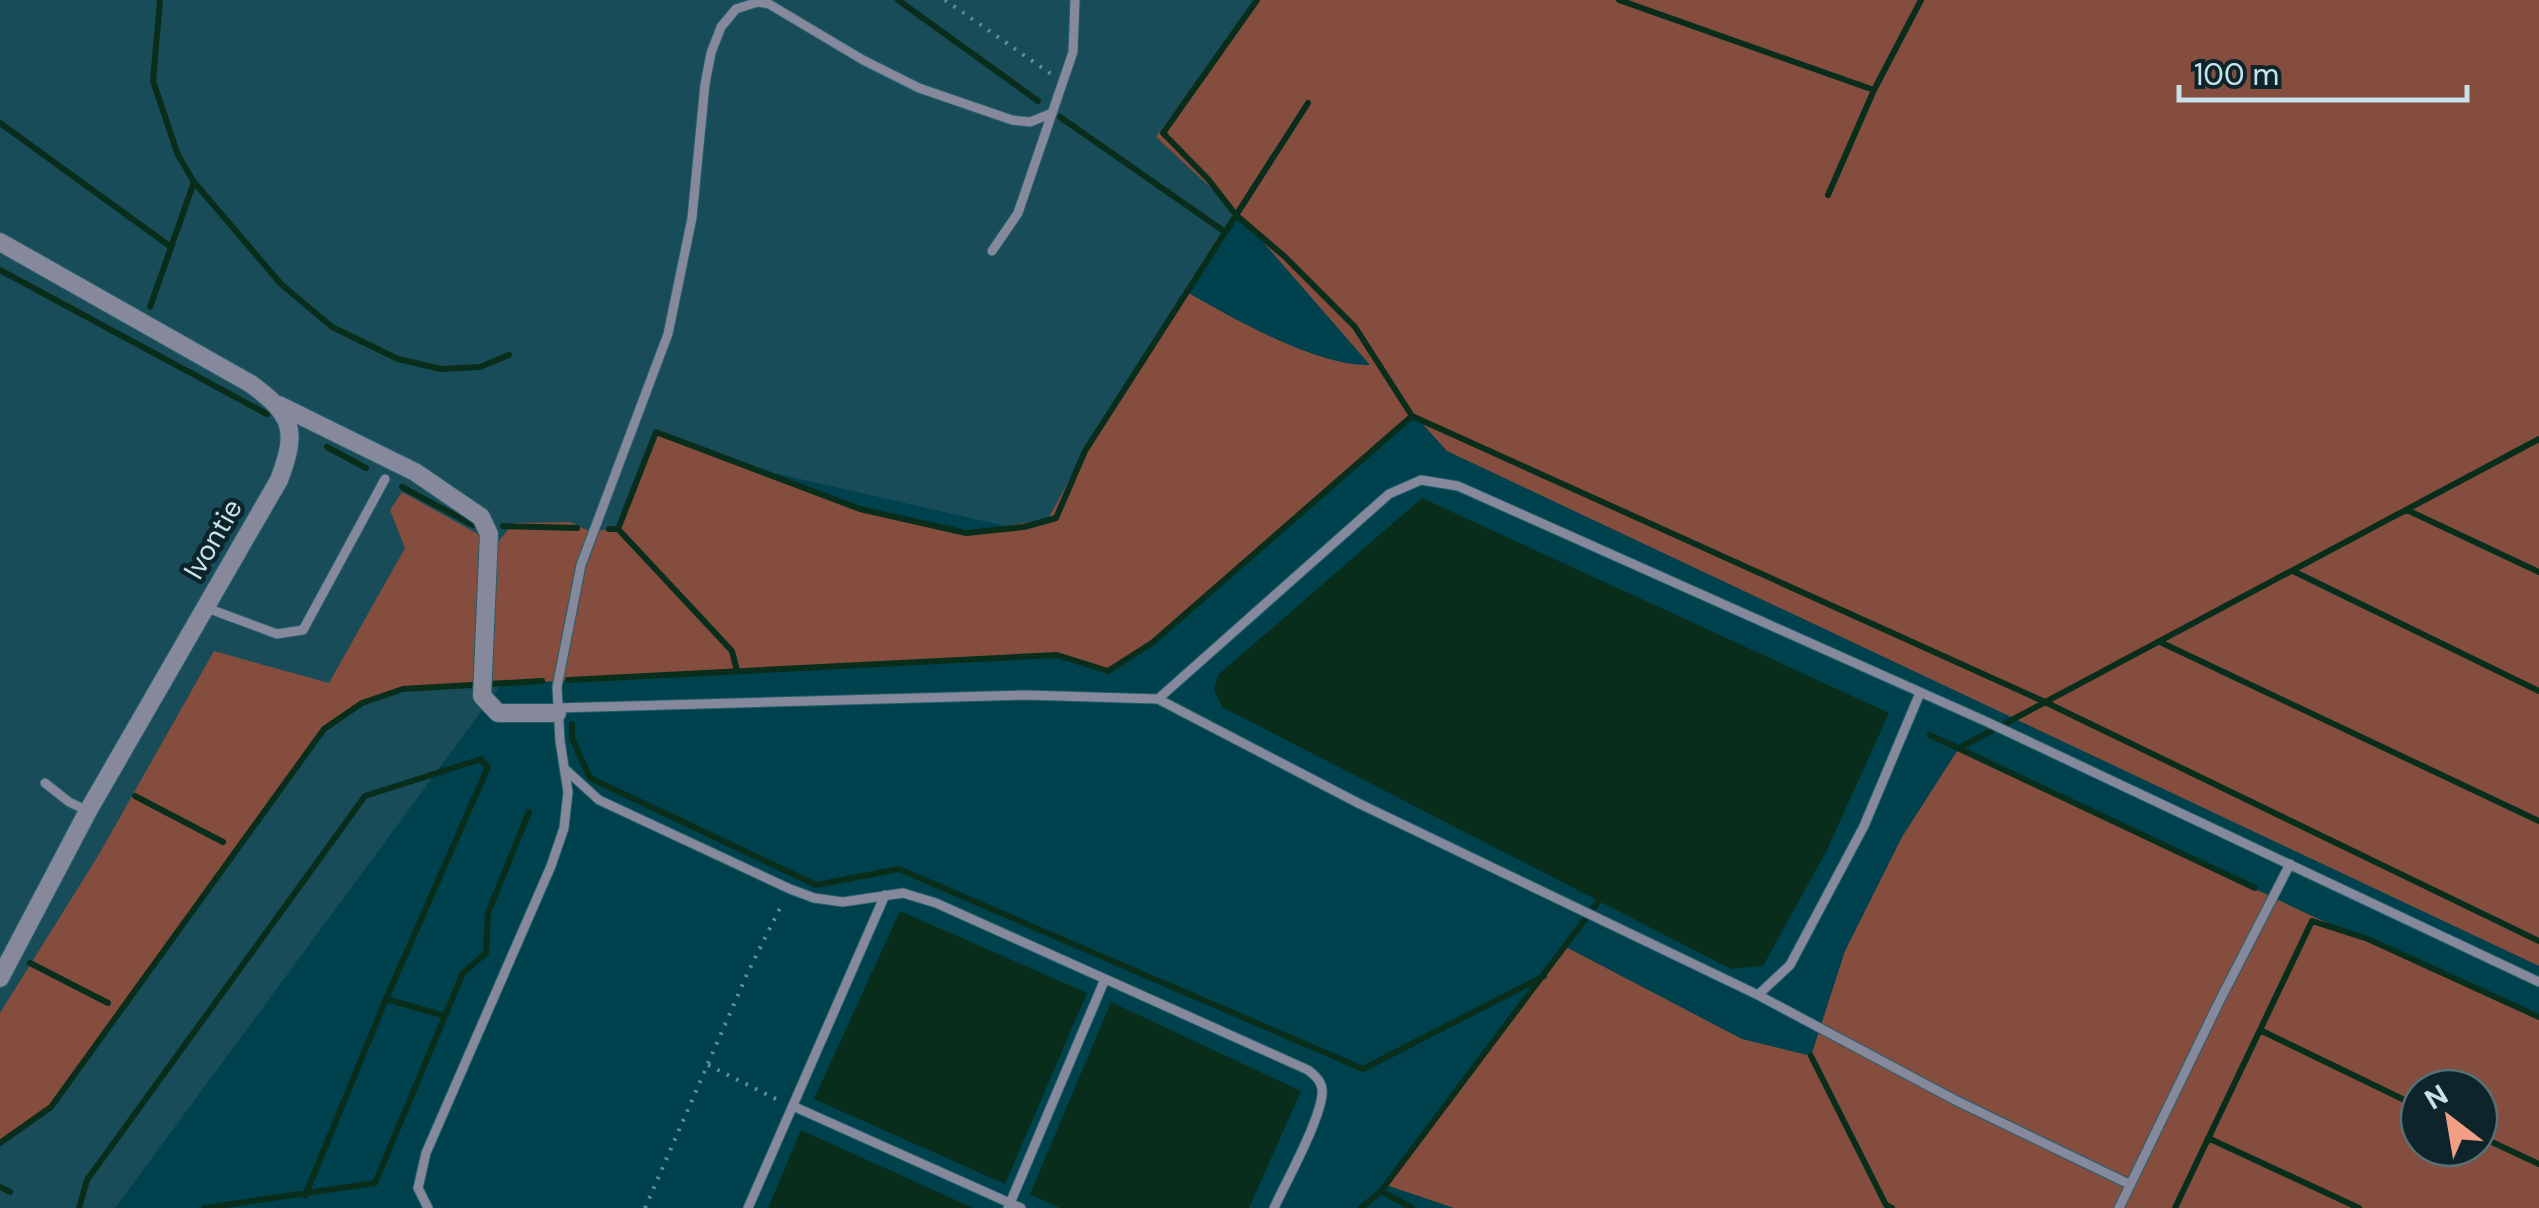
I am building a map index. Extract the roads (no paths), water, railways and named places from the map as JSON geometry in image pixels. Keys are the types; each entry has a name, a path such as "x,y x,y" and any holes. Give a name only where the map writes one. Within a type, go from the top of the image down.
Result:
{"street":[{"path":"0,242 251,384 278,404 415,472 481,517 489,534 482,696 498,713 557,710"},
{"name":"Ivontie","path":"0,978 88,811 279,480 289,454 290,428 278,404"}],"lane":[{"path":"992,252 1018,213 1063,83 1075,46 1075,0"},
{"path":"428,1208 418,1188 426,1153 564,828 568,792 557,710 560,662 581,565 668,334 692,218 708,68 721,27 736,9 758,2 770,4 919,88 1012,120 1030,122 1050,114"},
{"path":"206,607 277,634 303,630 385,479"},
{"path":"1158,700 1389,494 1421,480 1458,486 1920,693 2539,982"},
{"path":"1758,995 1790,965 1864,826 1920,693"},
{"path":"557,710 1026,694 1158,700 1360,804 1758,995 1954,1100 2129,1184"},
{"path":"565,769 599,800 790,889 814,898 843,902 903,893 936,903 1308,1070 1322,1088 1320,1108 1274,1208"},
{"path":"44,784 88,811"},
{"path":"2120,1208 2290,864"},
{"path":"748,1208 885,895"},
{"path":"1009,1206 1105,979"},
{"path":"794,1107 1009,1206 1021,1208"}],"waterway":[{"path":"160,0 153,81 178,155 194,182 281,284 332,327 398,359 441,369 480,367 509,355"},
{"path":"898,0 1038,101"},
{"path":"1257,0 1163,133 1208,179 1236,215 1284,256 1355,327 1412,416 2045,702 2539,941"},
{"path":"1619,0 1874,90"},
{"path":"1828,195 1874,90 1921,0"},
{"path":"618,529 656,432 860,509 966,533 1024,527 1056,518 1085,451 1308,103"},
{"path":"1060,117 1225,232"},
{"path":"0,123 171,247"},
{"path":"150,307 194,182"},
{"path":"0,270 267,414"},
{"path":"568,680 1057,655 1108,671 1152,643 1412,416"},
{"path":"1959,748 2539,439"},
{"path":"327,447 366,468"},
{"path":"402,487 473,525"},
{"path":"2407,510 2539,572"},
{"path":"503,526 577,528"},
{"path":"609,529 618,529 732,651 737,671"},
{"path":"2293,571 2539,691"},
{"path":"2160,642 2539,821"},
{"path":"0,1143 51,1107 324,729 362,703 403,689 542,681"},
{"path":"572,724 572,738 590,778 816,885 899,869 1363,1069 1544,976"},
{"path":"1930,735 2255,888"},
{"path":"79,1208 87,1180 365,796 481,759 488,767 305,1196"},
{"path":"135,796 223,842"},
{"path":"205,1208 375,1183 463,973 486,953 488,913 529,812"},
{"path":"1361,1208 1381,1191 1604,894"},
{"path":"2175,1208 2312,921 2368,939 2539,1017"},
{"path":"30,963 108,1003"},
{"path":"386,999 445,1016"},
{"path":"2260,1030 2399,1097"},
{"path":"1811,1056 1886,1205 1892,1208"},
{"path":"2208,1138 2359,1208"},
{"path":"2499,1145 2539,1164"},
{"path":"0,1187 10,1192"},
{"path":"1381,1191 1412,1208"}]}
